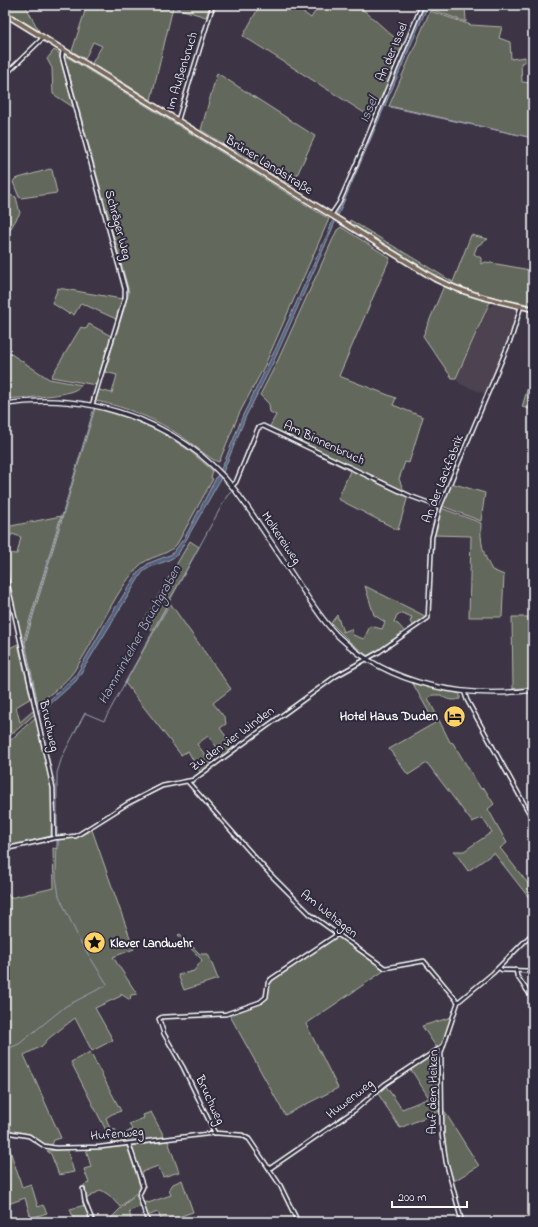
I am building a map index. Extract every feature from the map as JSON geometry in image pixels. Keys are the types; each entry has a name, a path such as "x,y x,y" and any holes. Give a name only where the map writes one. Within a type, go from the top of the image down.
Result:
{"main road":[{"name":"Brüner Landstraße","path":"5,14 448,286 480,298 533,308"},
{"name":"Molkereiweg","path":"5,404 48,400 92,405 133,416 164,431 192,449 218,471 232,486 322,618 338,636 367,660 389,671 417,682 464,691 494,693 533,690"}],"street":[{"name":"Im Außenbruch","path":"178,120 213,5"},
{"name":"An der Issel","path":"332,215 339,203 357,162 422,5"},
{"path":"5,75 43,37"},
{"name":"Schräger Weg","path":"63,50 62,57 125,289 124,297 92,405"},
{"name":"An der Lackfabrik","path":"367,660 426,619 429,615 432,537 440,506 510,342 521,306"},
{"name":"Am Binnenbruch","path":"232,486 236,482 258,428 263,426 410,496 440,506"},
{"name":"Bruchweg","path":"5,572 53,788 54,838"},
{"name":"Zu den vier Winden","path":"54,838 71,837 81,834 127,804 162,786 188,782 336,676 367,660"},
{"path":"464,691 533,820"},
{"name":"Am Wehagen","path":"188,782 274,879 311,915 385,968 424,961 458,1002"},
{"path":"5,848 54,838"},
{"path":"458,1002 499,968 533,933"},
{"name":"Bruchweg","path":"298,1222 280,1185 245,1136 215,1134 183,1067 164,1034 160,1017 226,1014 260,1002 266,997 268,983 271,979 338,934"},
{"path":"499,968 533,971"},
{"path":"516,970 517,976 533,999"},
{"name":"Auf dem Heiken","path":"458,1002 441,1053 442,1136 446,1162 462,1222"},
{"name":"Huwenweg","path":"269,1170 355,1110 385,1084 444,1045"},
{"name":"Hufenweg","path":"5,1132 24,1134 52,1148 100,1147 215,1134"},
{"path":"129,1144 143,1187 139,1196 148,1222"},
{"path":"82,1188 84,1202 93,1222"}],"shaded area":[{"path":"5,5 25,5 39,31 5,10"},
{"path":"87,5 210,5 206,17 173,7 151,100 92,63 102,46 93,42 85,59 72,51"},
{"path":"260,5 293,5 311,18 319,5 358,5 404,46 374,119 243,36"},
{"path":"431,5 465,5 466,22 430,9"},
{"path":"430,11 471,25 502,27 499,38 510,42 511,59 525,57 525,62 521,63 522,82 533,83 533,138 389,106"},
{"path":"54,50 59,53 73,107 53,94 52,68 47,59"},
{"path":"64,55 329,219 264,367 239,414 219,462 215,461 171,430 151,419 129,410 96,401 99,390 112,393 117,375 105,372 129,292"},
{"path":"217,73 315,136 292,186 201,130"},
{"path":"50,169 52,170 57,193 21,198 19,197 13,182 15,179"},
{"path":"5,194 16,197 20,213 5,238"},
{"path":"350,220 453,282 471,235 488,239 477,246 474,254 481,258 481,264 486,262 530,270 533,262 533,305 492,297 456,378 452,378 423,336 446,281 349,223"},
{"path":"341,227 390,258 339,376 396,398 393,405 423,417 409,463 405,462 399,479 404,491 365,472 363,474 408,496 398,530 338,499 350,471 313,452 315,448 269,428 276,415 270,412 269,404 260,395 277,362 337,230"},
{"path":"58,288 122,299 116,319 81,303 74,315 70,312 69,314 52,303"},
{"path":"494,304 519,310 514,327 486,394 460,384 456,378 488,308"},
{"path":"89,324 111,336 96,385 51,377 81,327 86,329"},
{"path":"5,350 49,379 82,385 77,389 58,395 5,399"},
{"path":"533,370 533,410 522,407"},
{"path":"95,408 131,419 163,433 190,451 213,471 211,478 213,479 177,544 168,551 147,560 138,567 128,579 112,604 74,671 62,685 38,704 25,643"},
{"path":"451,483 485,493 481,521 442,506"},
{"path":"441,508 481,523 481,536 486,559 492,570 504,575 502,617 469,617 471,536 433,535"},
{"path":"61,516 23,642 30,680 5,567 5,553 17,554 21,537 12,534 9,539 6,527"},
{"path":"190,541 199,547 153,630 142,624"},
{"path":"365,586 427,617 413,626 410,622 412,617 402,613 397,615 394,622 398,624 405,632 380,651 368,656 351,643 331,623 337,615 343,632 351,629 353,635 364,639 370,626 382,629 385,622 374,615"},
{"path":"170,603 231,689 213,703 225,718 226,724 220,728 234,748 223,755 208,736 197,744 212,764 200,772 188,751 181,755 125,683"},
{"path":"512,617 533,617 533,687 513,689"},
{"path":"18,644 31,698 16,707 20,722 34,710 35,714 5,740 5,650"},
{"path":"412,682 460,694 460,699 457,700 447,699 441,695 433,695 428,698 450,742 453,743 481,789 484,788 494,804 488,809 507,843 500,848 533,890 533,903 494,853 468,871 454,851 464,851 492,832 482,818 472,822 427,763 408,775 389,749 435,723"},
{"path":"37,716 52,793 51,836 5,847 5,745"},
{"path":"92,830 134,949 113,957 137,994 131,995 130,1000 121,994 121,996 95,1008 113,1040 92,1051 75,1018 48,1039 42,1046 24,1055 61,1138 54,1140 51,1147 48,1147 30,1134 5,1130 5,895 8,893 10,898 54,888 53,848 58,849 58,840 75,838"},
{"path":"180,934 200,954 208,954 218,979 184,990 178,975 194,971 202,960 178,935"},
{"path":"338,936 385,970 306,1024 338,1088 285,1115 229,1014 264,1001 271,980"},
{"path":"452,1017 443,1044 437,1048 422,1026"},
{"path":"439,1050 441,1053 440,1111 400,1128 377,1092 385,1085 402,1109 429,1098 410,1068"},
{"path":"90,1052 121,1111 106,1118 111,1131 115,1129 119,1137 131,1130 137,1141 113,1144 71,1062"},
{"path":"443,1109 479,1166 452,1182 445,1146"},
{"path":"151,1112 165,1138 139,1141 129,1124 144,1118 143,1115"},
{"path":"5,1135 22,1187 31,1184 38,1207 43,1205 47,1213 31,1218 25,1198 8,1204 5,1197"},
{"path":"168,1141 179,1172 163,1177 158,1166 139,1173 132,1153 132,1146"},
{"path":"127,1146 141,1189 120,1207 109,1195 101,1190 86,1199 84,1185 89,1183 84,1169 91,1167 86,1149"},
{"path":"67,1149 74,1172 59,1175 51,1154 47,1151"},
{"path":"182,1180 193,1212 164,1222 162,1222 158,1212 147,1216 143,1203 148,1203 171,1195 169,1190 173,1184"},
{"path":"138,1194 142,1206 129,1211 132,1222 118,1222 117,1219 112,1222 107,1222 126,1203"},
{"path":"85,1205 92,1222 75,1222 70,1209"}],"water":[{"path":"425,5 428,5 324,248 272,365 246,416 219,482 178,554 169,560 150,567 142,573 76,681 38,715 37,712 76,675 110,616 139,571 149,563 172,554 185,537 224,463 243,415 276,348 364,152"}],"waterway":[{"name":"Issel","path":"385,106 533,138"},
{"path":"38,707 24,643 94,408"},
{"name":"Hamminkelner Bruchgraben","path":"57,836 57,773 62,757 85,713 104,721 227,496 232,491"},
{"path":"5,588 11,614 5,616"},
{"name":"Hamminkelner Bruchgraben","path":"57,840 56,877 59,896 81,943 107,984"},
{"name":"Hamminkelner Bruchgraben","path":"5,1050 19,1044 66,1006 105,986"}],"place":[{"name":"Hotel Haus Duden","path":"454,716"},
{"name":"Klever Landwehr","path":"95,943"}]}
